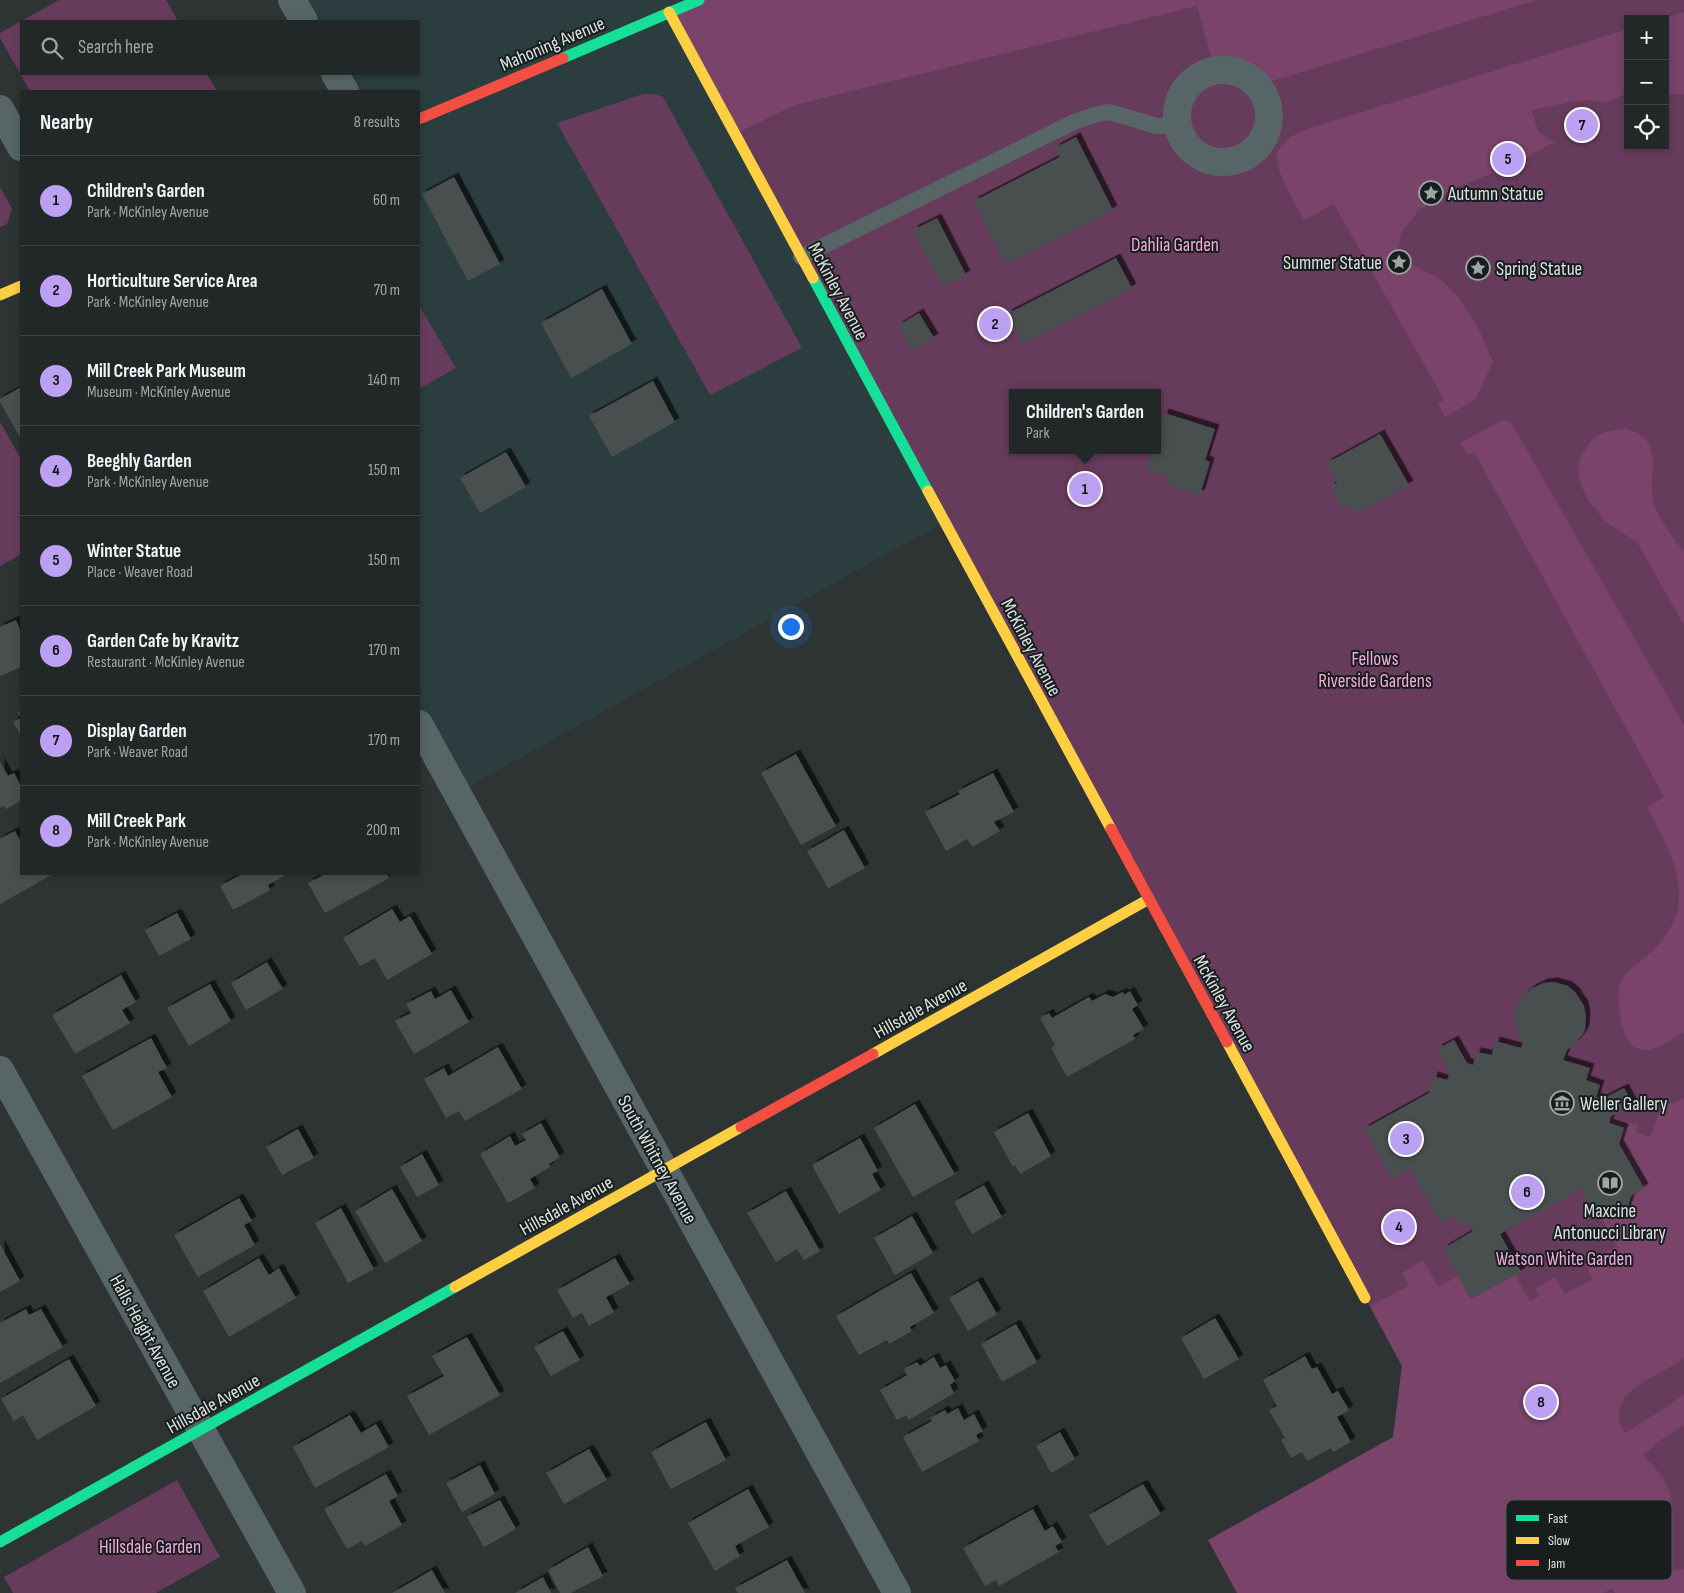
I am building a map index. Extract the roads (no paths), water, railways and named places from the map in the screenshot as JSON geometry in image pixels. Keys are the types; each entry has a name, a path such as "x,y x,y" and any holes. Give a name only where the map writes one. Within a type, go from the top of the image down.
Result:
{"street":[{"path":"292,0 303,20"},
{"name":"Mahoning Avenue","path":"420,119 699,0"},
{"name":"McKinley Avenue","path":"669,12 1365,1298"},
{"path":"336,75 344,90"},
{"path":"0,109 20,145"},
{"path":"0,296 20,286"},
{"name":"South Whitney Avenue","path":"420,726 897,1593"},
{"name":"Hillsdale Avenue","path":"0,1542 1149,899"},
{"name":"Halls Height Avenue","path":"0,1070 292,1593"}],"lane":[{"path":"801,257 1074,122 1094,115 1109,112 1157,126 1179,125"}],"place":[{"name":"Display Garden","path":"1582,125"},
{"name":"Winter Statue","path":"1508,159"},
{"name":"Autumn Statue","path":"1431,193"},
{"name":"Summer Statue","path":"1399,262"},
{"name":"Spring Statue","path":"1478,268"},
{"name":"Horticulture Service Area","path":"995,324"},
{"name":"Children's Garden","path":"1085,489"},
{"name":"Weller Gallery","path":"1562,1103"},
{"name":"Mill Creek Park Museum","path":"1406,1139"},
{"name":"Maxcine Antonucci Library","path":"1610,1183"},
{"name":"Garden Cafe by Kravitz","path":"1527,1192"},
{"name":"Beeghly Garden","path":"1399,1227"},
{"name":"Mill Creek Park","path":"1541,1402"}],"park label":[{"name":"Dahlia Garden","path":"1175,244"},
{"name":"Fellows Riverside Gardens","path":"1375,669"},
{"name":"Watson White Garden","path":"1564,1258"},
{"name":"Hillsdale Garden","path":"150,1546"}]}
